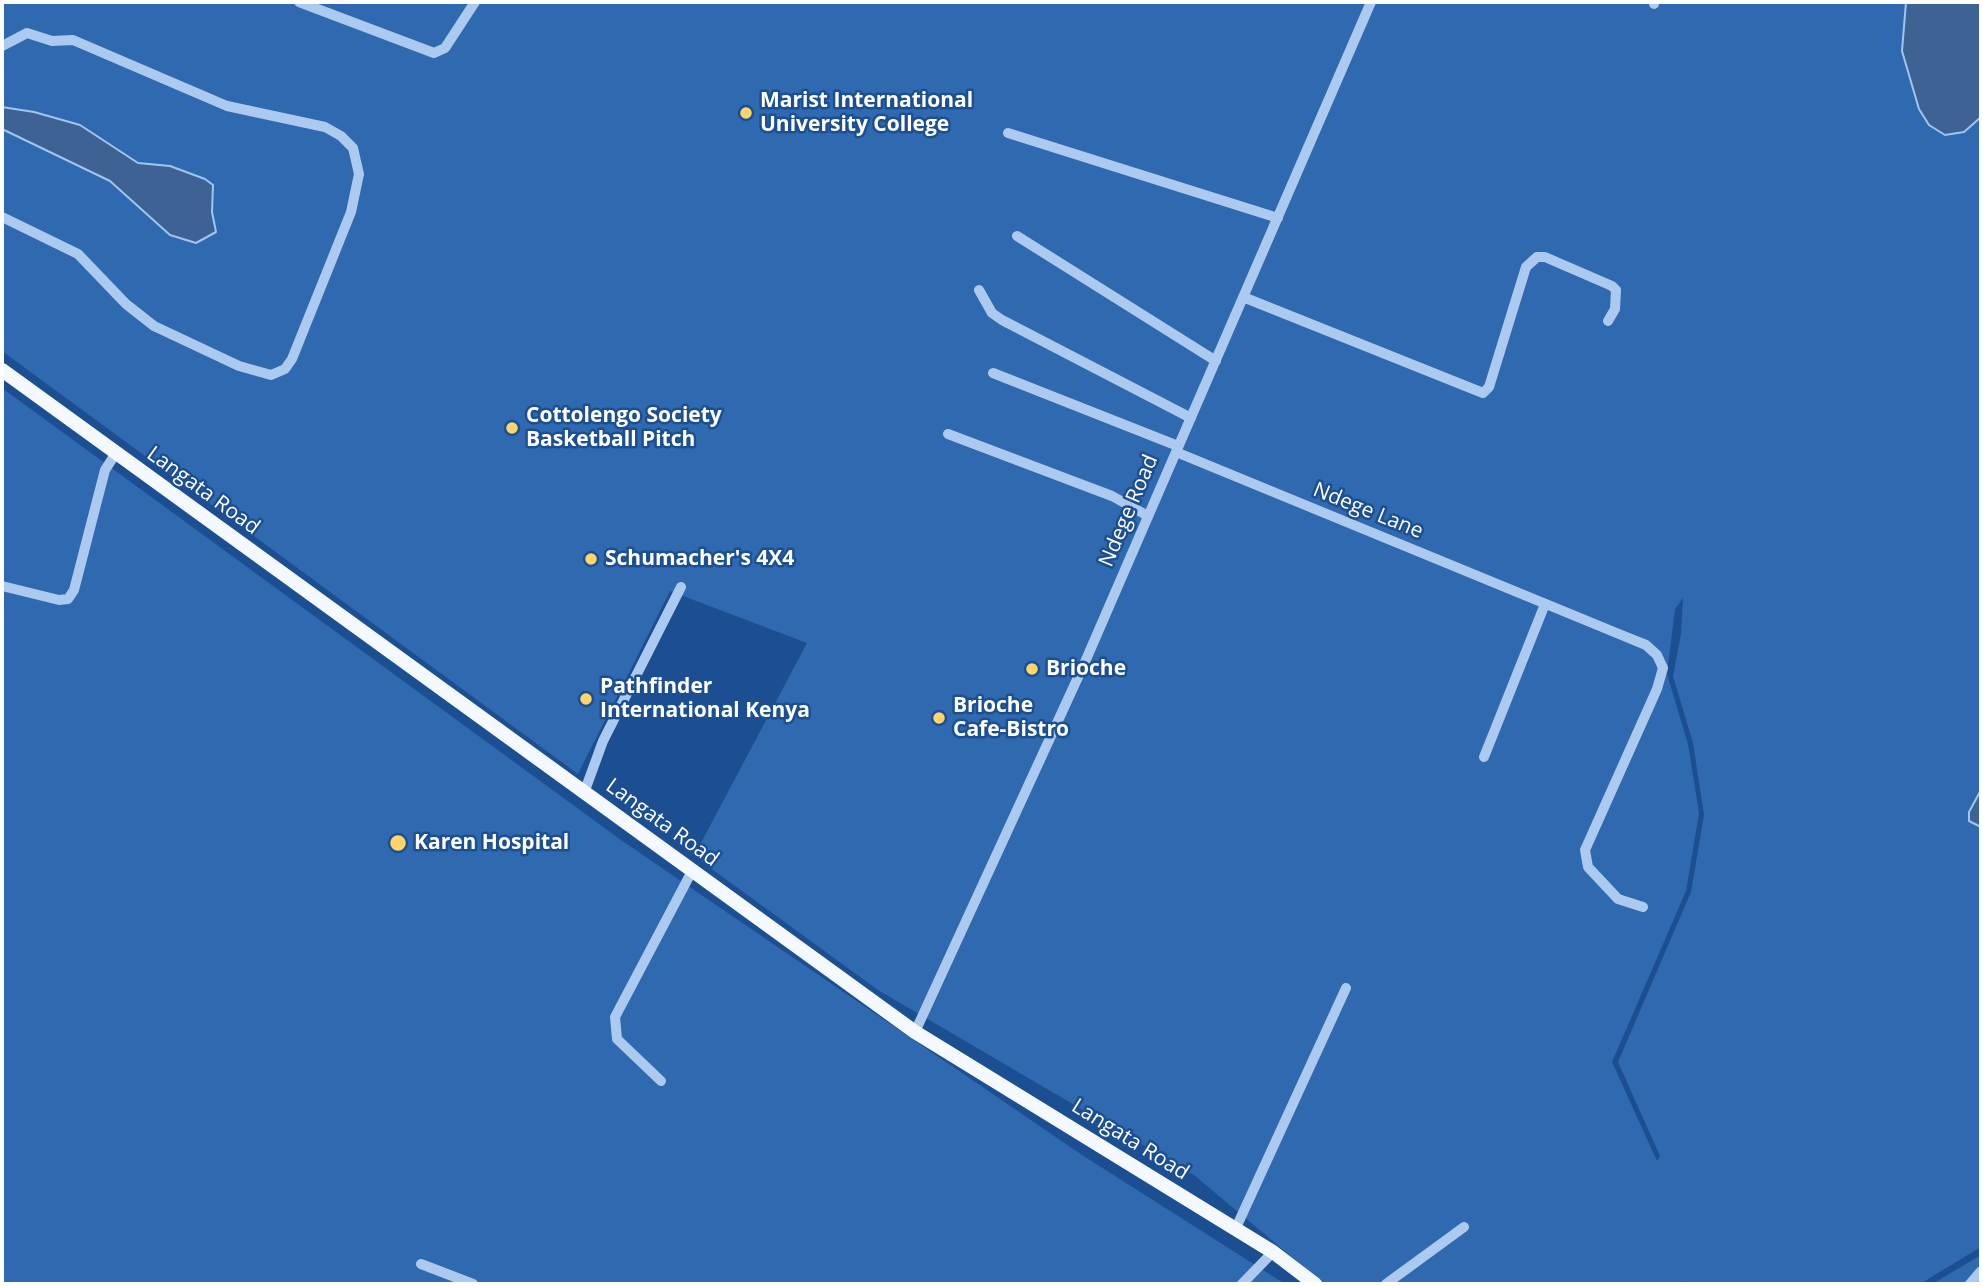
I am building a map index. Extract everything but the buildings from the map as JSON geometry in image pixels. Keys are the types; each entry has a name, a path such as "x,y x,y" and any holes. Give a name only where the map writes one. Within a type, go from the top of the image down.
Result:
{"main road":[{"name":"Langata Road","path":"2,370 915,1032 1273,1252 1315,1284"}],"street":[{"path":"299,2 434,53 440,52 449,43 475,2"},
{"name":"Ndege Road","path":"915,1032 1148,516 1371,2"},
{"path":"2,46 27,33 52,41 73,40 227,106 325,127 341,136 353,148 359,174 351,212 292,359 285,369 271,375 239,366 154,326 120,299 78,254 2,216"},
{"path":"1008,133 1279,219"},
{"path":"1017,236 1216,361"},
{"path":"1243,297 1483,393 1489,387 1526,267 1537,257 1545,257 1612,286 1616,290 1615,309 1608,321"},
{"path":"979,290 992,313 1002,320 1191,418"},
{"name":"Ndege Lane","path":"993,373 1646,645 1661,662 1662,673 1585,850 1588,867 1618,899 1643,907"},
{"path":"948,434 1112,496 1148,516"},
{"path":"2,586 59,600 68,599 74,590 105,470 116,453"},
{"path":"584,793 603,741 681,587"},
{"path":"1484,757 1545,604"},
{"path":"661,1082 617,1039 615,1017 692,871"},
{"path":"1235,1230 1346,988"},
{"path":"1386,1284 1465,1227"},
{"path":"1242,1284 1273,1252"},
{"path":"421,1264 473,1284"},
{"path":"1970,1284 1981,1271"}],"shaded area":[{"path":"2,2 1981,2 1981,1247 1920,1284 1690,1284 1687,1281 1687,1284 1324,1284 1194,1175 878,990 694,856 807,643 670,591 578,774 2,351","holes":["1683,598 1681,634 1673,676 1693,743 1704,815 1691,892 1618,1062 1660,1156 1657,1161 1612,1062 1686,891 1699,813 1688,744 1667,674 1675,609"]},
{"path":"1906,2 1981,2 1981,117 1964,132 1945,135 1929,125 1919,109 1902,51"},
{"path":"2,107 34,112 80,125 138,163 170,166 205,179 213,185 212,212 216,232 196,243 170,235 110,181 2,129"},
{"path":"2,388 621,840 1082,1155 1285,1284 2,1284"},
{"path":"1981,790 1981,827 1969,821 1969,812"},
{"path":"1981,1255 1981,1262 1965,1284 1932,1284"}],"place":[{"name":"Marist International University College","path":"746,113"},
{"name":"Cottolengo Society Basketball Pitch","path":"512,428"},
{"name":"Schumacher's 4X4","path":"591,559"},
{"name":"Brioche","path":"1032,669"},
{"name":"Pathfinder International Kenya","path":"586,699"},
{"name":"Brioche Cafe-Bistro","path":"939,718"},
{"name":"Karen Hospital","path":"398,843"}]}
